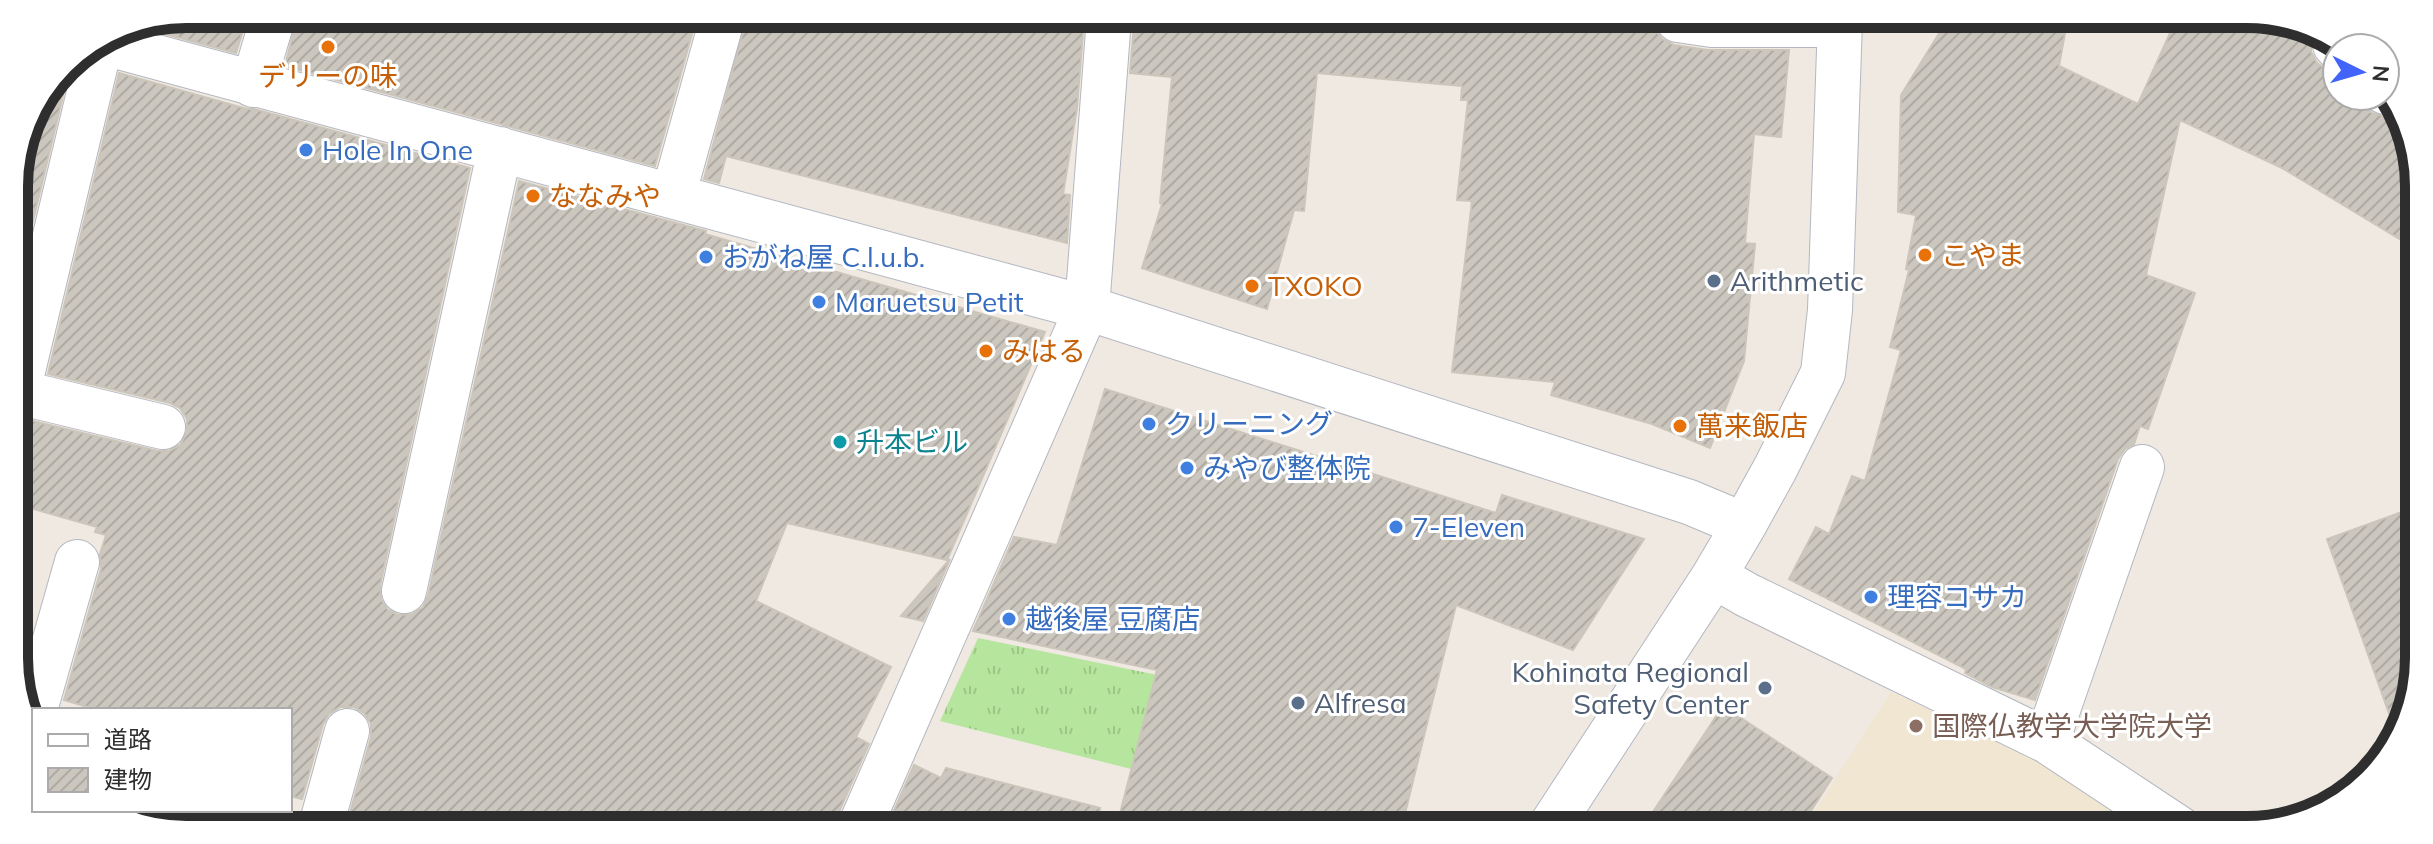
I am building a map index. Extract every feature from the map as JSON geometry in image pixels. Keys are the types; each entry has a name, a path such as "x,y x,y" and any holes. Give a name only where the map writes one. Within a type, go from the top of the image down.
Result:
{"street":[{"path":"253,85 270,28"},
{"path":"673,196 720,28"},
{"path":"865,816 1087,308 1108,28"},
{"path":"1557,816 1714,576 1775,469 1823,373 1830,310 1840,28"},
{"path":"113,46 1087,308 1689,502 1744,525"},
{"path":"28,349 96,57"},
{"path":"404,591 500,149"},
{"path":"28,394 163,427"},
{"path":"2047,741 2142,467"},
{"path":"35,706 77,562"},
{"path":"1714,576 2047,741 2160,816"},
{"path":"324,816 347,731"}],"shaded area":[{"name":"国際仏教学大学院大学","path":"1891,692 2037,761 2122,816 1812,816"}],"green space":[{"path":"978,638 1196,683 1179,781 940,721"}],"building":[{"path":"244,28 236,53 155,31"},
{"path":"294,28 694,28 655,166 285,66"},
{"path":"744,28 1083,28 1077,108 1063,194 1070,195 1067,243 726,156 719,183 704,179"},
{"path":"1134,28 1207,31 1207,28 1644,28 1655,29 1662,39 1674,45 1708,50 1789,50 1781,137 1754,134 1745,243 1755,244 1744,361 1710,448 1652,424 1551,395 1555,382 1452,372 1472,201 1457,200 1468,100 1461,100 1462,86 1317,73 1304,211 1294,210 1267,309 1142,268 1162,204 1172,77 1130,73"},
{"path":"1942,28 2066,28 2059,66 2138,104 2172,28 2247,28 2281,32 2311,45 2311,52 2321,66 2321,112 2371,112 2390,118 2404,165 2405,242 2282,168 2180,120 2146,275 2195,293 2148,429 2140,426 2134,444 2125,449 2118,459 2035,700 1992,687 1965,673 1966,669 1789,579 1816,527 1829,534 1852,476 1865,481 1901,350 1890,347 1909,270 1906,269 1916,215 1898,212 1901,95"},
{"path":"119,73 470,168 380,586 381,599 388,610 398,615 412,614 423,607 428,596 519,181 706,231 705,234 1045,332 947,560 787,523 756,601 891,667 856,737 869,744 838,816 361,816 350,813 371,737 371,724 364,713 354,707 340,707 329,714 323,724 302,799 292,796 292,708 91,708 64,700 101,569 100,554 106,535 95,532 97,527 28,507 28,420 169,451 180,445 187,432 187,419 180,408 170,403 48,374"},
{"path":"66,83 28,242 28,175 33,145 49,107"},
{"path":"1105,389 1496,513 1502,495 1644,539 1573,650 1456,605 1404,816 1119,816 1157,670 973,631 1014,537 1057,545"},
{"path":"2405,511 2404,679 2392,721 2327,539"},
{"path":"950,559 923,621 901,616"},
{"path":"1723,706 1832,778 1808,816 1650,816"},
{"path":"914,765 941,778 946,768 1100,808 1099,816 892,816"}],"place":[{"name":"デリーの味","path":"328,47"},
{"name":"Hole In One","path":"306,150"},
{"name":"ななみや","path":"533,196"},
{"name":"こやま","path":"1925,255"},
{"name":"おがね屋 C.l.u.b.","path":"706,257"},
{"name":"Arithmetic","path":"1714,281"},
{"name":"TXOKO","path":"1252,286"},
{"name":"Maruetsu Petit","path":"819,302"},
{"name":"みはる","path":"986,351"},
{"name":"クリーニング","path":"1149,424"},
{"name":"萬来飯店","path":"1680,426"},
{"name":"升本ビル","path":"840,442"},
{"name":"みやび整体院","path":"1187,468"},
{"name":"7-Eleven","path":"1396,527"},
{"name":"理容コサカ","path":"1871,597"},
{"name":"越後屋 豆腐店","path":"1009,619"},
{"name":"Kohinata Regional Safety Center","path":"1765,688"},
{"name":"Alfresa","path":"1298,703"},
{"name":"国際仏教学大学院大学","path":"1916,726"}]}
